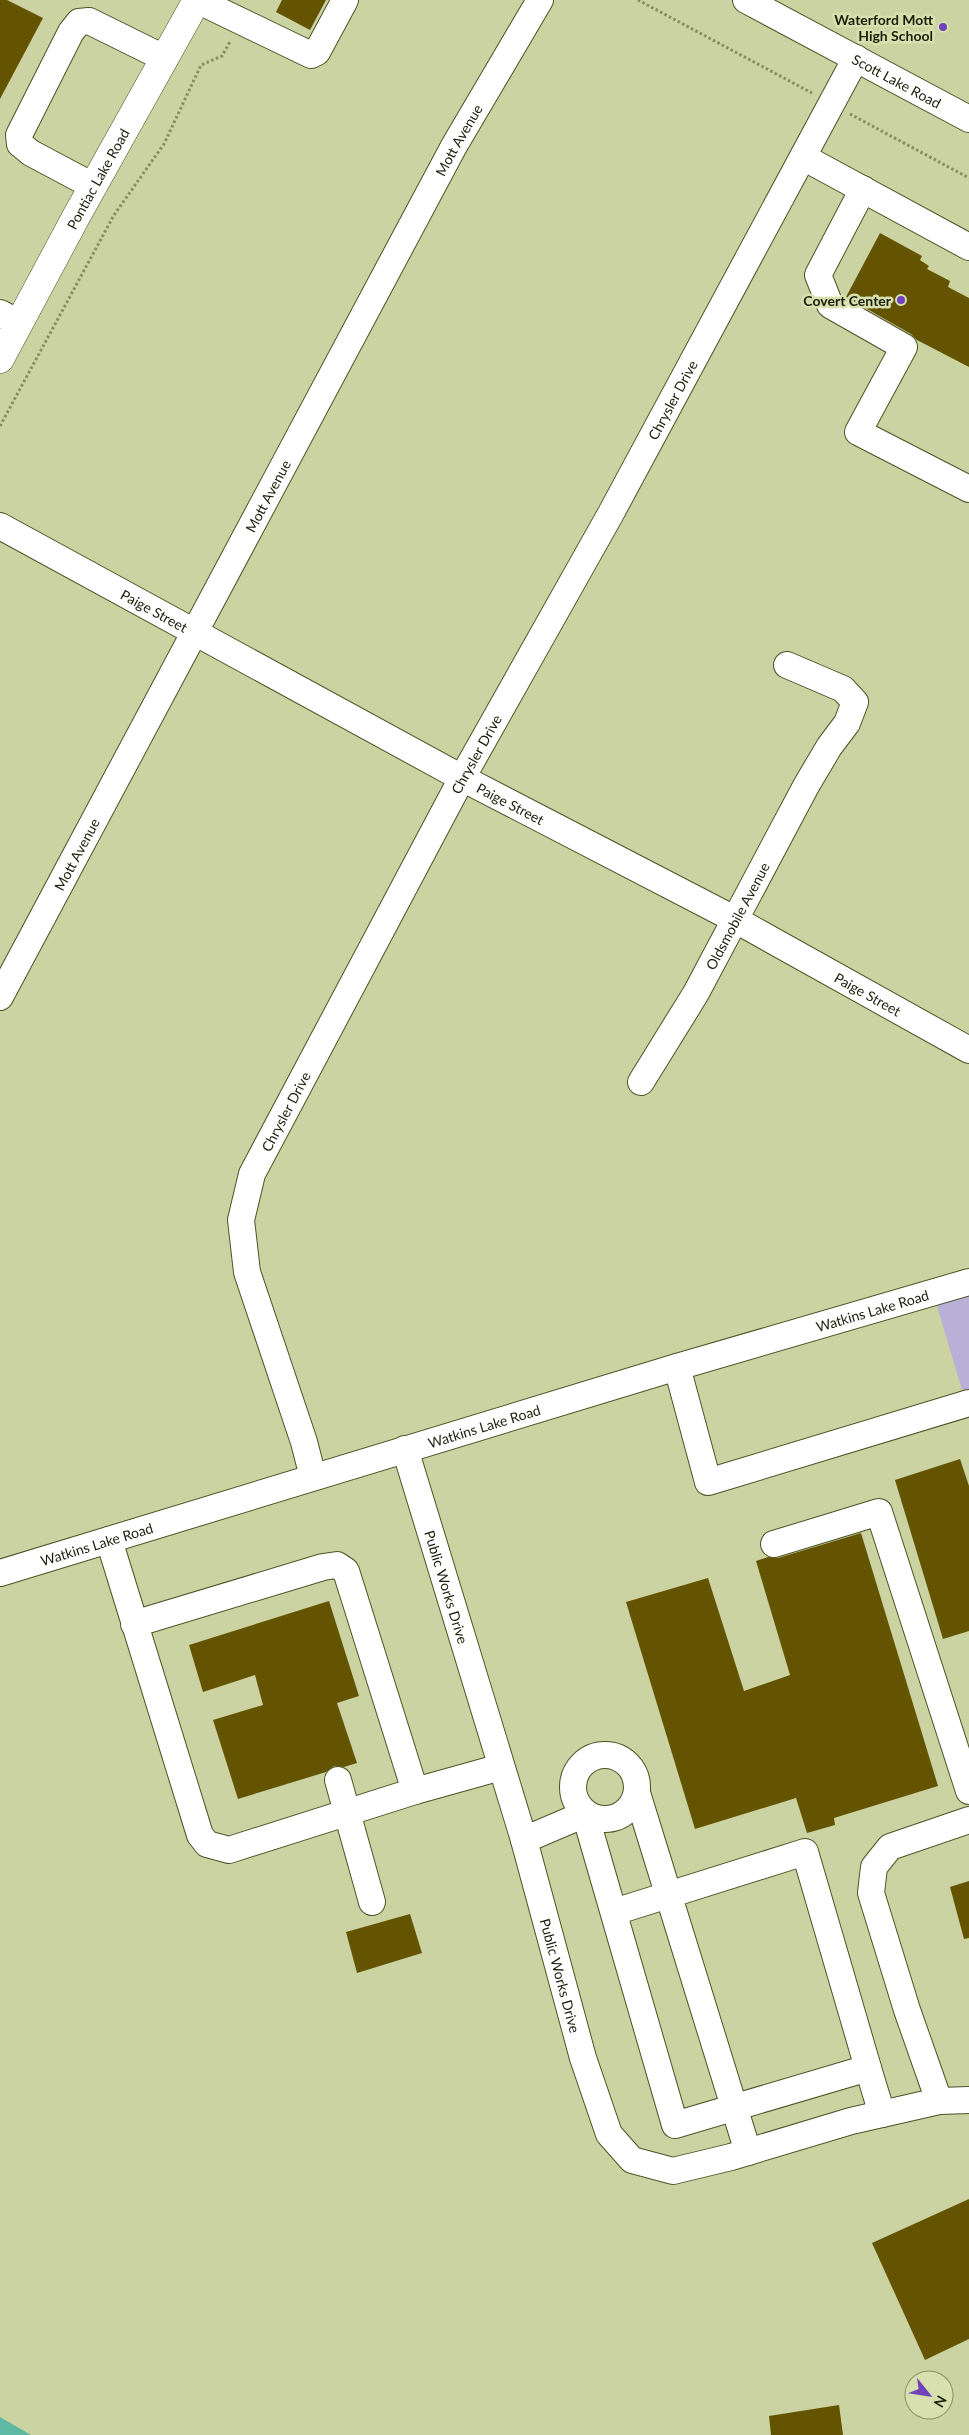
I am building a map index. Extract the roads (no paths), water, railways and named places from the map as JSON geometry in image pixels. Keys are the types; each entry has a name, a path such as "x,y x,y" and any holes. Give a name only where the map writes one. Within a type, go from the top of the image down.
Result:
{"main road":[{"name":"Pontiac Lake Road","path":"0,358 9,318 93,186 197,0"}],"street":[{"path":"197,0 311,55 317,52 345,0"},
{"name":"Mott Avenue","path":"0,997 454,146 540,0"},
{"name":"Scott Lake Road","path":"746,0 969,119"},
{"path":"93,186 20,144 19,135 71,32 79,22 89,21 164,58"},
{"name":"Chrysler Drive","path":"313,1477 304,1442 247,1272 241,1220 252,1174 462,778 610,515 856,58"},
{"path":"803,157 969,247"},
{"path":"863,189 818,275 830,305 904,347 858,432 969,489"},
{"name":"Paige Street","path":"0,526 462,778 734,919 969,1050"},
{"name":"Oldsmobile Avenue","path":"642,1082 696,992 829,747 848,724 855,702 843,689 787,665"},
{"path":"969,1057 969,1063"},
{"name":"Watkins Lake Road","path":"0,1573 677,1367 969,1282"},
{"path":"677,1367 708,1482 969,1403"},
{"name":"Public Works Drive","path":"405,1449 524,1840 583,2058 609,2134 632,2160 673,2171 748,2152 851,2121 939,2101 969,2100"},
{"path":"774,1544 879,1512 969,1791"},
{"path":"109,1540 200,1835 208,1844 230,1850 347,1812 501,1767"},
{"path":"134,1624 323,1567 337,1566 346,1571 416,1791"},
{"path":"748,2152 734,2107 666,1894 637,1794 637,1782 628,1764 608,1755 593,1758 580,1767 575,1776 574,1796 585,1814 675,2125 734,2107 868,2068"},
{"path":"338,1780 372,1902"},
{"path":"524,1840 585,1814 606,1819 617,1817 633,1803 637,1794"},
{"path":"939,2101 907,2010 871,1893 874,1867 890,1847 969,1820"},
{"path":"614,1912 666,1894 805,1852 882,2114"}],"water":[{"path":"0,2417 31,2435 0,2435"}],"place":[{"name":"Waterford Mott High School","path":"943,27"},
{"name":"Covert Center","path":"901,300"}]}
